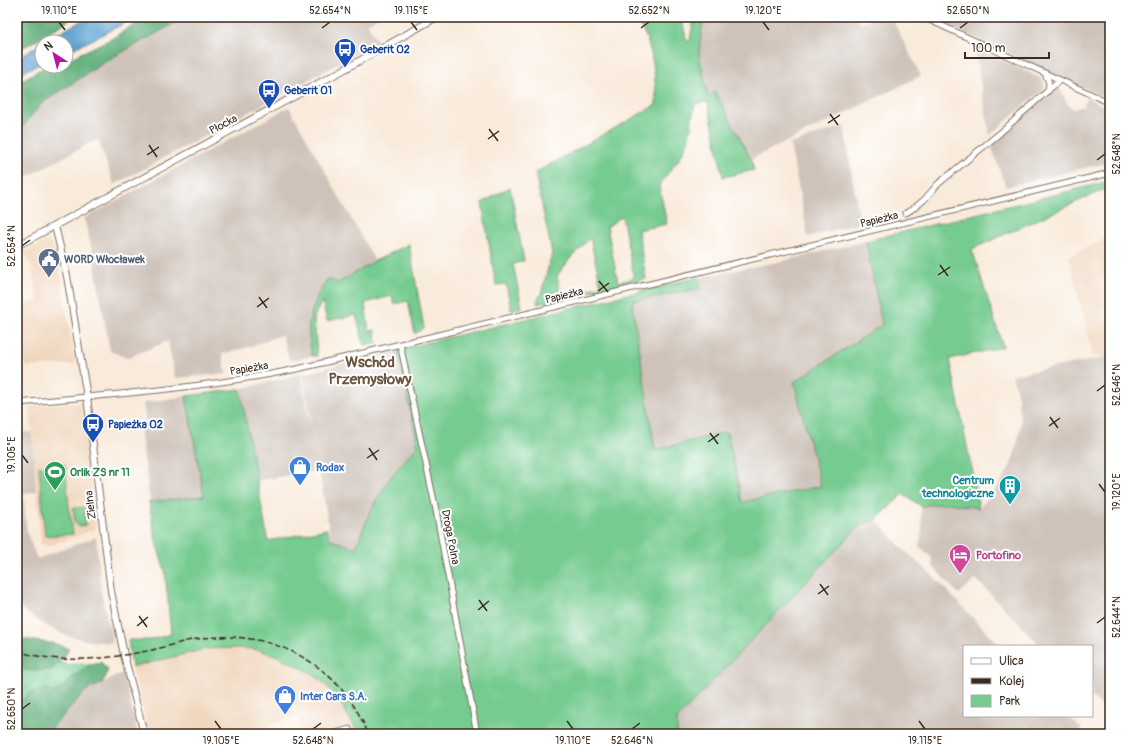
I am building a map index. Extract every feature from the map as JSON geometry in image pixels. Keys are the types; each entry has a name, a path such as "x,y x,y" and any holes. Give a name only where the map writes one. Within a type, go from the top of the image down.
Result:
{"street":[{"name":"Płocka","path":"17,246 345,69 437,17"},
{"path":"923,17 1110,103"},
{"path":"1045,73 1049,83 1048,91"},
{"name":"Papieżka","path":"906,213 924,200 938,184 1060,80"},
{"name":"Papieżka","path":"17,403 156,391 237,380 311,366 1110,173"},
{"name":"Zielna","path":"55,226 67,276 87,397 111,591 124,655 144,734"},
{"name":"Droga Polna","path":"400,344 436,510 476,734"},
{"path":"333,734 349,729"}],"shaded area":[{"path":"186,17 379,17 369,22 368,25 378,42 114,185 98,139 17,182 17,134 41,104 108,60"},
{"path":"704,17 859,17 860,24 874,17 891,17 921,76 751,159 715,92 708,97 699,53"},
{"path":"936,17 1110,17 1110,100 938,21"},
{"path":"974,47 1043,79 1045,88 990,135"},
{"path":"1059,86 1068,105 1073,109 1084,106 1086,97 1110,110 1110,162 1006,187 991,144"},
{"path":"289,107 375,261 338,283 327,280 317,297 309,335 312,356 290,361 282,335 252,346 222,354 226,374 175,378 168,341 127,358 110,351 92,251 84,218"},
{"path":"844,126 860,223 808,237 790,144"},
{"path":"1110,237 1110,357 1107,358 1093,356 1069,256"},
{"path":"47,240 57,252 75,364 25,367 22,345 17,345 17,305 38,301 32,267 24,252"},
{"path":"866,241 882,325 794,382 822,486 741,502 727,432 655,451 632,303 634,301 701,288 699,277 773,263"},
{"path":"397,350 418,447 398,467 381,491 367,518 356,548 331,540 319,470 257,481 240,389 301,374 316,452 303,374"},
{"path":"1110,357 1110,716 1093,698 1093,645 1040,645 976,579 959,594 935,569 932,564 932,558 919,546 922,530 921,506 948,503 979,508 997,488 1010,467 1017,446 1021,423 1018,397 1012,375"},
{"path":"186,396 204,496 150,502 140,428 147,427 143,403"},
{"path":"82,402 96,527 93,530 49,546 41,544 30,406"},
{"path":"32,432 36,492 23,493 27,533 37,559 96,537 101,592 113,643 89,641 62,634 40,622 23,610 17,602 17,433"},
{"path":"876,520 904,550 933,576 999,645 963,645 963,717 1069,717 1082,729 1077,734 680,734 677,731 677,719 860,525"},
{"path":"222,648 258,650 275,655 314,675 326,685 341,702 358,733 303,734 297,715 246,734 149,734 132,667 196,651"},
{"path":"123,673 138,734 46,734 87,690"}],"green space":[{"path":"17,17 74,17 47,34 34,34 34,42 17,50"},
{"path":"146,17 186,17 108,60 41,104 17,134 17,83 34,73 74,74 74,56 111,39"},
{"path":"636,17 681,17 687,42 690,40 694,17 704,17 699,53 708,97 715,92 751,159 754,170 723,177 708,102 695,104 686,146 677,162 659,185 667,224 638,230 646,279 537,304 552,253 535,173 656,105 653,62 646,37","holes":["622,216 634,278 618,282 607,227","590,238 601,286 561,296 557,276 569,260"]},
{"path":"1110,181 1110,187 972,249 1003,347 950,359 979,508 948,503 921,506 903,494 876,520 860,525 677,719 677,731 680,734 357,734 358,733 339,700 326,685 314,675 275,655 258,650 242,648 206,649 132,667 128,640 150,640 171,634 165,571 156,542 149,502 204,496 186,396 240,389 268,541 327,529 331,540 356,548 370,512 381,492 398,468 418,446 397,350 699,277 701,288 634,301 632,303 655,450 727,432 742,502 821,486 794,382 882,325 866,241"},
{"path":"510,187 524,261 513,264 522,307 511,310 506,284 496,285 482,203"},
{"path":"409,244 424,328 415,334 408,301 394,304 392,296 365,303 369,331 375,330 377,344 364,345 356,315 327,321 322,301 314,317 317,356 312,356 309,323 311,313 319,293 327,279 338,283 375,261"},
{"name":"Orlik ZS nr 11","path":"65,465 73,534 45,536 39,467"},
{"path":"84,507 86,525 79,526 75,523 73,508"},
{"path":"17,634 23,639 57,644 69,649 63,659 50,670 26,670 17,664"},
{"path":"101,662 108,669 106,677 101,684 87,690 46,734 17,734 17,703 25,699 30,693 48,689 51,693 63,688 71,679 91,664"},
{"path":"59,663 68,665 80,663 91,664 71,679 63,688 51,694 30,693 25,699 17,703 17,664 27,670 50,670"}],"water":[{"path":"88,17 136,17 74,48 74,34 57,34"},
{"path":"34,48 34,67 17,77 17,60"}],"railway":[{"path":"17,651 50,658 84,659 119,656 152,650 191,640 207,638 223,637 255,640 286,649 301,656 324,672 347,696 359,714 368,734"}],"place":[{"name":"Geberit 02","path":"345,68"},
{"name":"Geberit 01","path":"269,110"},
{"name":"WORD Włocławek","path":"49,278"},
{"name":"Papieżka 02","path":"93,444"},
{"name":"Rodax","path":"300,486"},
{"name":"Orlik ZS nr 11","path":"55,492"},
{"name":"Centrum technologiczne","path":"1010,506"},
{"name":"Portofino","path":"960,574"},
{"name":"Inter Cars S.A.","path":"285,716"}],"district":[{"name":"Wschód Przemysłowy","path":"370,370"}]}
